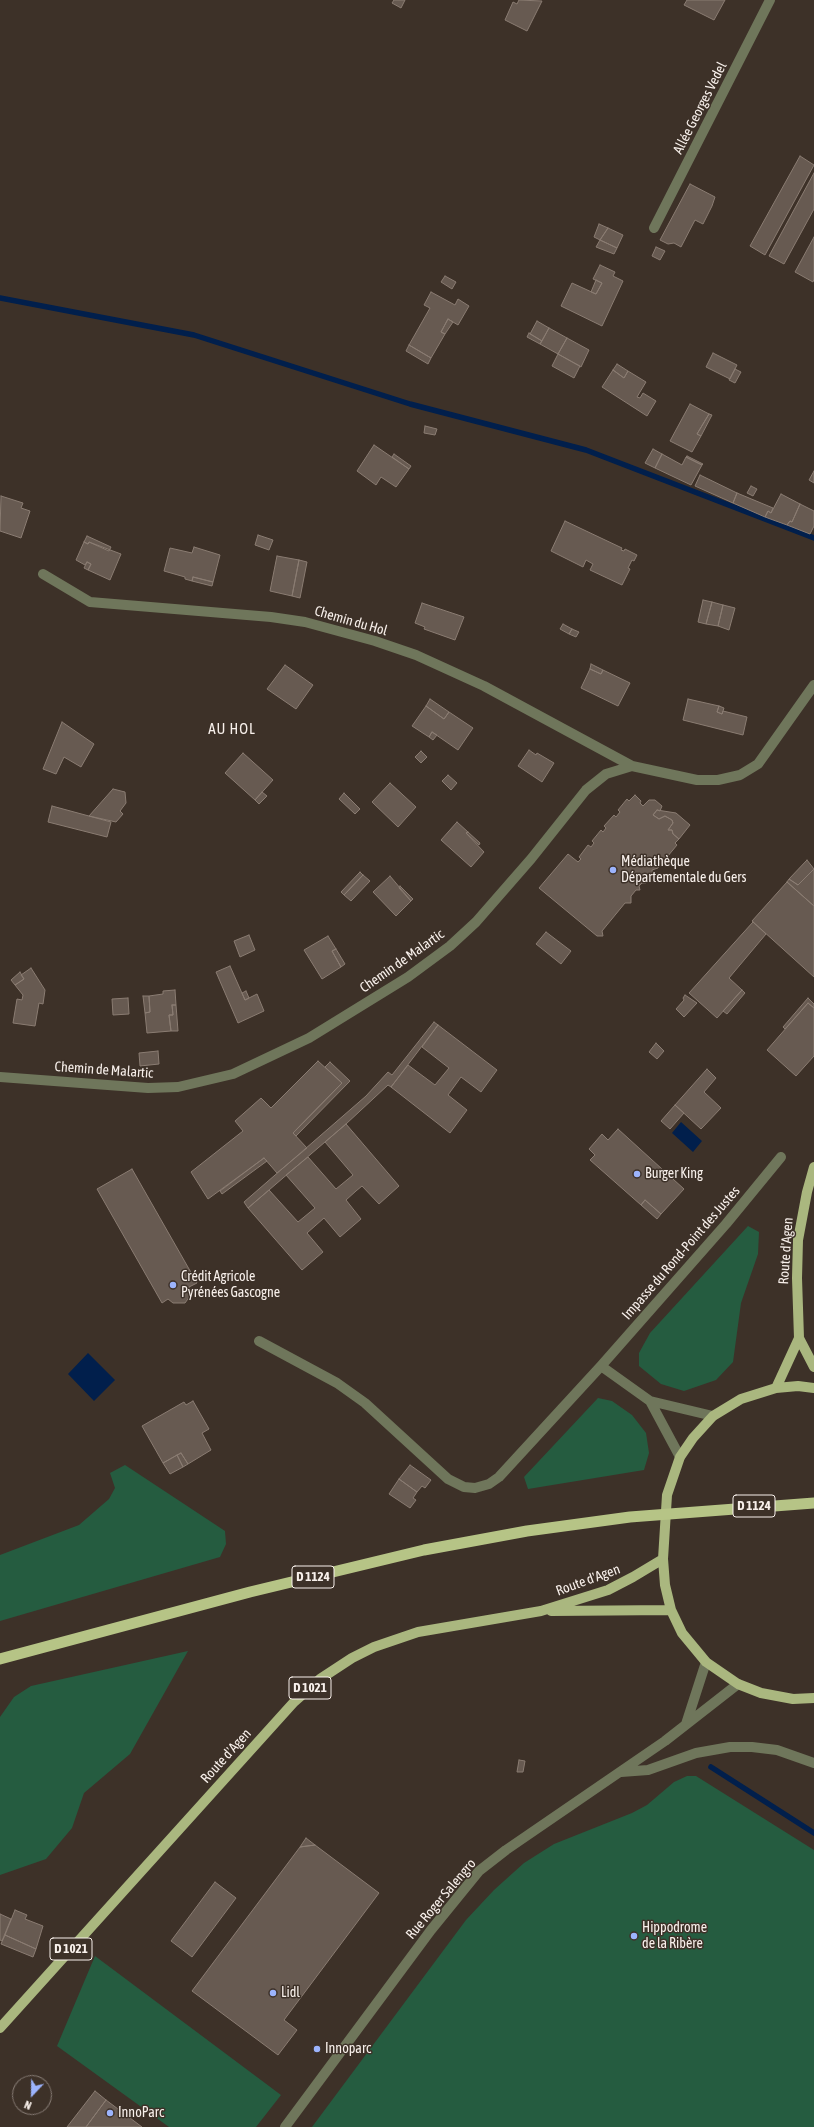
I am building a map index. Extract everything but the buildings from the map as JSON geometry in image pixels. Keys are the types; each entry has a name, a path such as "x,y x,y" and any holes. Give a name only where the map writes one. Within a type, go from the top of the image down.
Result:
{"highway":[{"name":"D 1124","path":"0,1659 250,1592 424,1550 527,1531 630,1517 814,1503"}],"main road":[{"name":"Route d'Agen","path":"814,1167 807,1192 798,1240 797,1278 799,1338 814,1366"},
{"name":"Route d'Agen","path":"776,1388 799,1338"},
{"path":"814,1388 798,1386 776,1388 741,1399 713,1416 693,1438 680,1457 667,1495 663,1559 665,1585 672,1610 682,1633 706,1662 738,1684 761,1693 793,1699 814,1698"},
{"name":"Route d'Agen","path":"0,2028 294,1702 320,1679 352,1658 374,1647 418,1632 541,1611 608,1590 663,1559"},
{"name":"Route d'Agen","path":"541,1611 672,1610"}],"street":[{"name":"Allée Georges Vedel","path":"654,228 770,0"},
{"name":"Chemin du Hol","path":"43,574 90,602 271,617 305,622 375,641 416,655 484,686 632,766"},
{"name":"Chemin de Malartic","path":"0,1077 148,1088 178,1087 233,1074 309,1038 408,977 450,946 486,911 586,790 606,774 632,766 697,780 718,780 740,775 758,764 814,685"},
{"name":"Impasse du Rond-Point des Justes","path":"259,1341 337,1383 365,1403 448,1479 464,1487 475,1488 489,1484 499,1477 601,1366 726,1224 781,1157"},
{"path":"601,1366 650,1401 713,1416"},
{"path":"650,1401 680,1457"},
{"path":"686,1724 706,1662"},
{"name":"Rue Roger Salengro","path":"285,2127 431,1930 479,1871 506,1850 619,1773 738,1684"},
{"path":"619,1773 648,1770 696,1753 730,1747 752,1747 777,1750 814,1763"}],"green space":[{"path":"748,1226 759,1232 758,1254 741,1303 733,1362 716,1380 684,1391 661,1384 639,1366 639,1353 650,1333"},
{"path":"598,1398 612,1401 632,1415 646,1433 649,1453 644,1470 528,1489 524,1477"},
{"path":"125,1465 225,1531 226,1544 220,1557 0,1621 0,1555 79,1525 109,1499 115,1488 110,1473"},
{"path":"188,1651 130,1754 84,1793 72,1828 46,1859 0,1875 0,1717 14,1697 31,1686"},
{"name":"Hippodrome de la Ribère","path":"687,1776 696,1776 814,1850 814,2127 312,2127 466,1920 494,1890 524,1863 554,1844 632,1813 647,1805 674,1782"},
{"path":"95,1956 281,2095 256,2127 169,2127 57,2046"}],"water":[{"path":"681,1122 702,1141 693,1152 672,1133"},
{"path":"88,1353 115,1380 94,1401 68,1374"}],"waterway":[{"path":"0,298 194,335 410,404 586,450 814,538"},
{"path":"711,1767 814,1833"}],"place":[{"name":"Médiathèque Départementale du Gers","path":"613,870"},
{"name":"Burger King","path":"637,1174"},
{"name":"Crédit Agricole Pyrénées Gascogne","path":"173,1285"},
{"name":"Hippodrome de la Ribère","path":"634,1936"},
{"name":"Lidl","path":"273,1993"},
{"name":"Innoparc","path":"317,2049"},
{"name":"InnoParc","path":"110,2113"}],"district":[{"name":"AU HOL","path":"232,729"}]}
